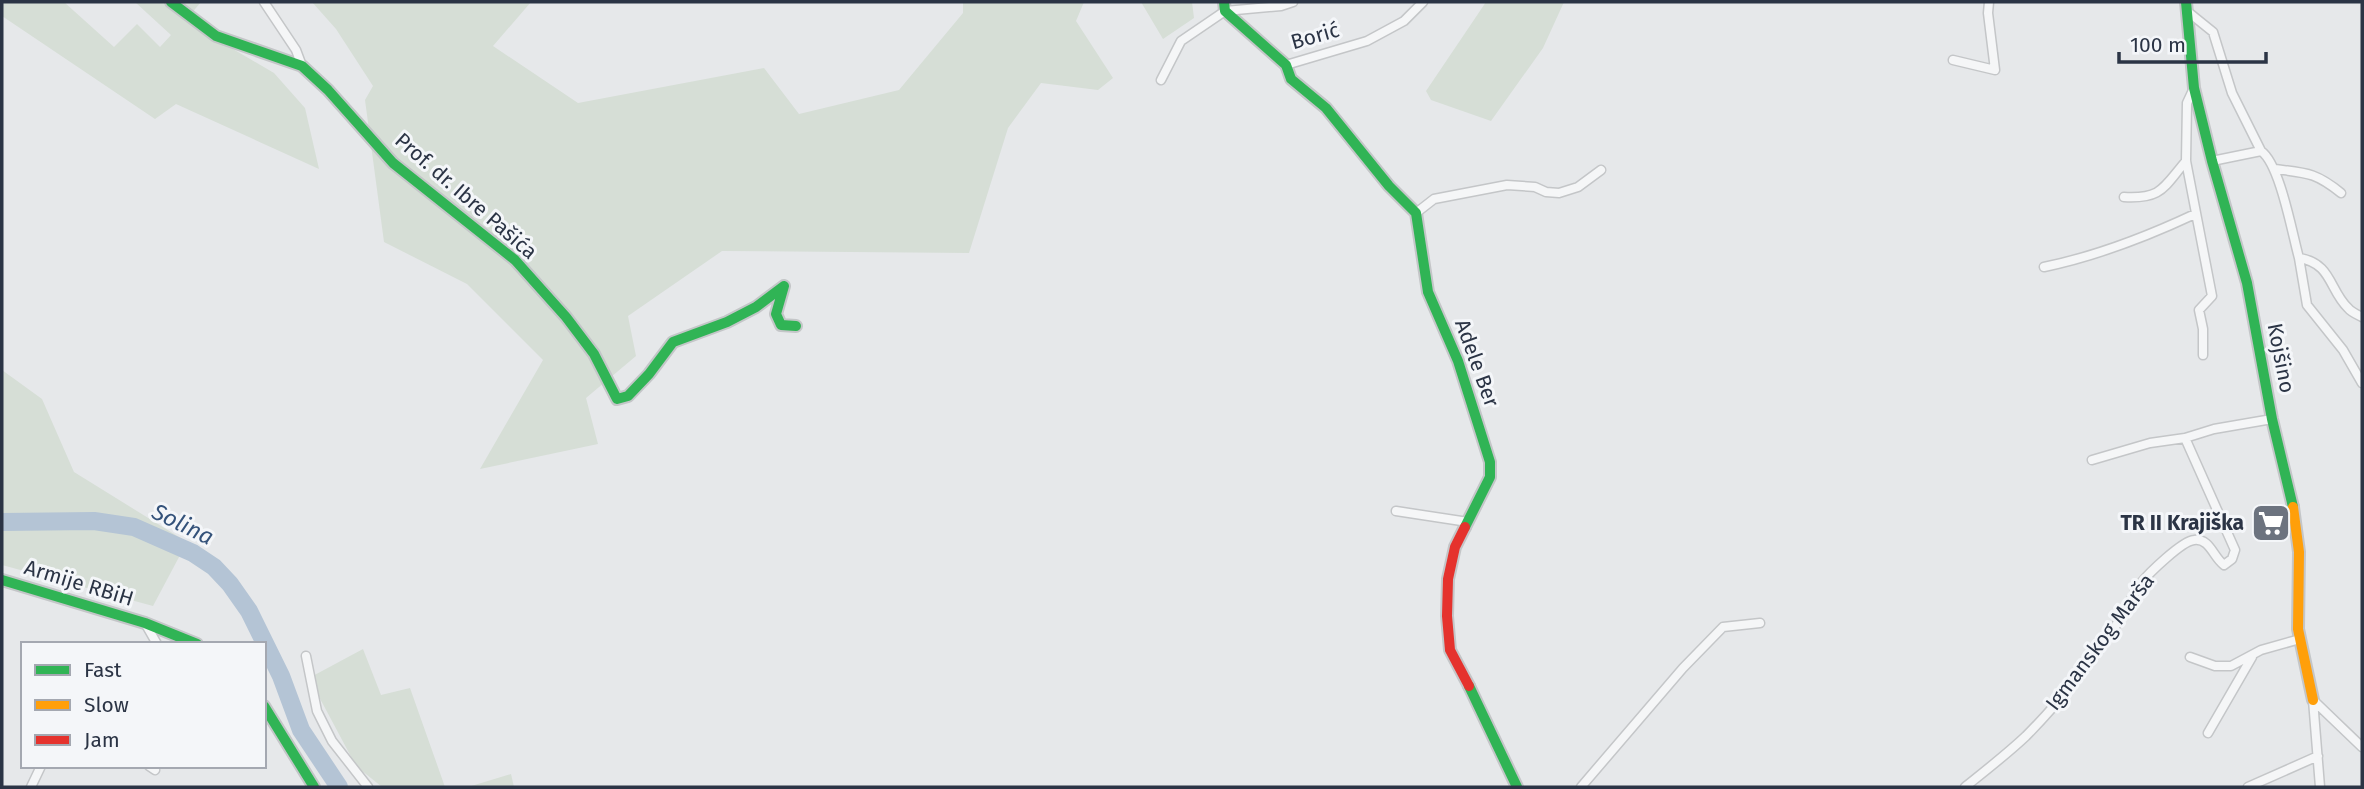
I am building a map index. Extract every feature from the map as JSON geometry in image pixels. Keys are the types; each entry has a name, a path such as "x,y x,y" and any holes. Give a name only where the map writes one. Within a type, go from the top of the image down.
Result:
{"street":[{"name":"Prof. dr. Ibre Pašića","path":"171,2 216,36 302,66 328,90 393,163 515,260 566,317 594,354 617,399 628,396 673,342 727,322 756,307 784,286 776,314 780,325 796,326"},
{"name":"Prof. dr. Ibre Pašića","path":"264,2 296,50 302,66"},
{"name":"Borić","path":"1161,80 1181,41 1225,6 1281,6 1293,2"},
{"name":"Borić","path":"1225,6 1286,65 1367,41 1404,21 1423,2"},
{"path":"1953,60 1995,71 1989,2"},
{"path":"2186,7 2213,32 2232,93 2261,151 2266,154 2275,169 2299,258 2307,304 2343,350 2362,383"},
{"name":"Kojšino","path":"2186,7 2194,88 2247,283 2272,419 2294,510 2299,552 2297,612 2313,700 2320,787"},
{"path":"1286,65 1292,79 1326,108 1389,186 1416,213 1434,199 1507,185 1535,187 1546,192 1559,193 1577,187 1601,170"},
{"name":"Kojšino","path":"2194,88 2187,103 2186,161 2212,296 2199,310 2203,329 2203,355"},
{"path":"2212,161 2261,151"},
{"path":"2124,197 2143,198 2157,195 2186,161"},
{"path":"2275,169 2310,173 2341,193"},
{"name":"Adele Ber","path":"1416,213 1428,292 1458,361 1490,462 1490,477 1455,547 1448,579 1450,650 1489,724 1517,787"},
{"path":"2044,267 2087,258 2195,214"},
{"path":"2299,258 2311,260 2328,275 2347,308 2362,317"},
{"path":"2092,460 2150,443 2272,419"},
{"name":"Igmanskog Marša","path":"1965,787 2026,736 2069,687 2125,612 2140,584 2154,569 2190,540 2200,540 2208,544 2224,565 2232,559 2235,550 2230,535 2185,438"},
{"path":"1396,511 1468,522"},
{"name":"Armije RBiH","path":"2,580 145,623 192,642"},
{"name":"Armije RBiH","path":"145,623 156,642"},
{"path":"1581,787 1683,668 1723,627 1760,623"},
{"path":"2190,657 2215,666 2231,666 2261,650 2300,639"},
{"path":"306,656 317,711 332,741 368,787"},
{"path":"2208,733 2252,657"},
{"path":"2313,700 2362,747"},
{"path":"266,709 314,787"},
{"path":"2248,787 2318,756"},
{"path":"31,787 40,768"}],"shaded area":[{"path":"2,2 64,2 114,47 137,24 160,47 171,35 135,2 201,2 185,21 274,73 305,108 319,169 176,104 155,119 2,16"},
{"path":"312,2 531,2 493,46 578,103 764,68 799,114 899,90 963,13 963,2 1084,2 1076,21 1113,78 1098,90 1041,83 1008,128 969,253 722,251 628,316 636,356 586,398 598,444 480,469 543,360 467,284 384,242 365,100 373,86 336,29"},
{"path":"1141,2 1192,2 1194,18 1163,39"},
{"path":"1486,2 1564,2 1543,48 1491,121 1431,100 1426,91"},
{"path":"2,370 42,399 74,472 187,542 153,606 2,565"},
{"path":"363,649 381,695 410,688 445,787 382,787 356,766 309,678"},
{"path":"511,774 514,787 468,787"}],"waterway":[{"name":"Solina","path":"2,522 94,521 134,527 193,553 214,567 230,584 249,611 264,642"},
{"name":"Solina","path":"266,646 281,676 301,730 339,787"}],"traffic: fast":[{"path":"171,2 216,36 302,66 328,90 393,163 515,260 566,317 594,354 617,399 628,396 673,342 727,322 756,307 784,286 776,314 781,325 796,326"},
{"path":"1224,2 1225,11 1286,65 1291,79 1326,108 1389,186 1416,213 1428,292 1458,361 1490,462 1490,477 1465,527"},
{"path":"2186,2 2194,88 2247,283 2272,419 2293,507"},
{"path":"2,580 145,623 192,642"},
{"path":"1469,686 1517,787"},
{"path":"266,709 314,787"}],"traffic: slow":[{"path":"2293,507 2299,552 2298,629 2313,700"}],"traffic: jam":[{"path":"1465,527 1455,547 1448,579 1447,616 1450,650 1469,686"}],"place":[{"name":"TR II Krajiška","path":"2271,523"}]}
